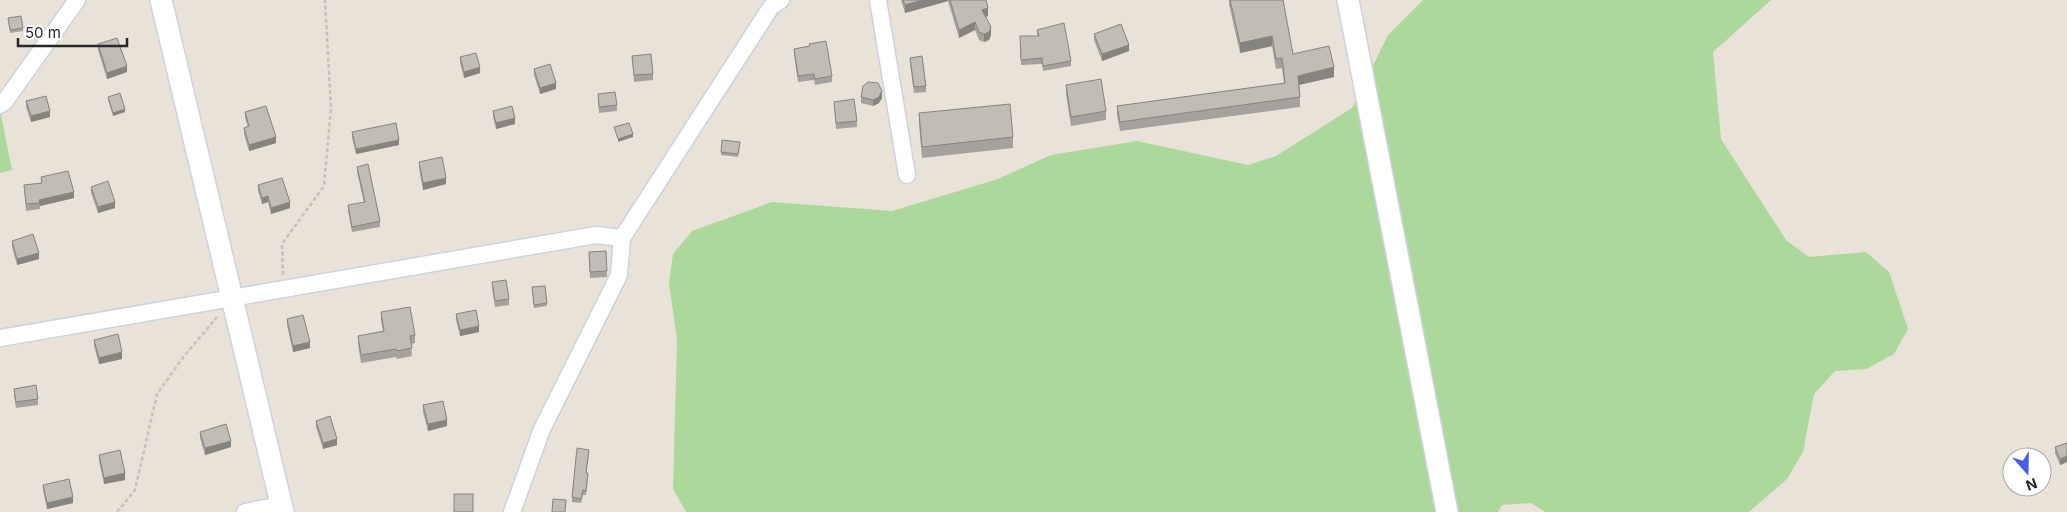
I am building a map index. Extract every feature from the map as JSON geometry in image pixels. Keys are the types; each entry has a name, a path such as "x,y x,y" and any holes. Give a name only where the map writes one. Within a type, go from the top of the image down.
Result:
{"street":[{"path":"0,105 5,101 77,0"},
{"path":"160,0 233,298 282,509 245,512"},
{"path":"512,512 542,429 619,276 622,238 771,7 781,0"},
{"path":"878,0 908,175"},
{"path":"1348,0 1447,512"},
{"path":"0,338 596,236 622,238"}],"path":[{"path":"283,290 282,244 324,186 331,108 325,0"},
{"path":"117,512 135,490 157,394 185,355 233,298"}],"green space":[{"path":"1423,0 1771,0 1713,52 1721,139 1786,240 1809,257 1866,252 1889,272 1908,329 1894,354 1866,369 1835,371 1814,394 1803,452 1787,479 1749,512 1545,512 1531,503 1502,505 1498,512 686,512 673,489 677,340 669,283 673,254 692,231 772,202 892,211 998,179 1051,155 1137,141 1248,165 1276,156 1352,108 1388,35"},
{"path":"0,110 12,170 0,173"}],"building":[{"path":"903,0 922,0 905,5"},
{"path":"950,0 986,0 988,8 982,10 991,27 989,32 984,34 979,32 975,22 959,30"},
{"path":"1230,0 1283,0 1293,54 1329,46 1334,67 1298,76 1300,97 1120,122 1117,106 1285,83 1282,58 1276,59 1272,36 1240,43"},
{"path":"21,16 23,28 10,30 8,18"},
{"path":"1064,23 1071,61 1043,66 1042,58 1021,60 1020,36 1039,36 1037,30"},
{"path":"1121,24 1129,45 1102,54 1094,34"},
{"path":"117,38 127,66 107,73 98,44"},
{"path":"826,41 832,76 815,79 814,74 798,76 794,49"},
{"path":"476,53 480,67 464,72 460,57"},
{"path":"651,54 653,74 634,75 632,56"},
{"path":"922,56 926,86 914,87 910,58"},
{"path":"550,64 556,83 540,88 534,69"},
{"path":"1101,79 1106,111 1071,117 1066,85"},
{"path":"868,82 878,83 882,91 879,97 873,100 861,97 863,86"},
{"path":"615,92 617,105 599,107 598,94"},
{"path":"120,93 125,109 113,113 108,97"},
{"path":"46,96 50,111 31,116 26,101"},
{"path":"854,99 857,121 836,123 834,102"},
{"path":"1010,104 1013,137 922,147 919,113"},
{"path":"266,106 276,137 249,145 244,128 249,126 245,112"},
{"path":"512,106 515,118 496,123 493,111"},
{"path":"396,123 399,140 356,149 352,132"},
{"path":"629,123 633,134 618,139 614,127"},
{"path":"722,140 740,142 738,154 721,152"},
{"path":"442,157 446,178 423,183 419,162"},
{"path":"368,164 380,221 352,227 348,205 365,202 357,167"},
{"path":"68,171 74,192 39,200 40,203 26,204 24,185 42,183 41,177"},
{"path":"282,178 290,202 271,208 268,196 262,198 258,185"},
{"path":"108,181 115,202 98,207 91,187"},
{"path":"33,234 39,253 17,259 12,241"},
{"path":"606,251 607,271 590,272 589,252"},
{"path":"506,280 509,299 495,301 492,282"},
{"path":"545,286 547,303 534,305 532,287"},
{"path":"410,307 415,335 410,336 412,348 361,355 358,336 384,331 381,312"},
{"path":"476,310 479,326 460,330 456,314"},
{"path":"303,315 310,342 293,346 287,319"},
{"path":"118,334 122,352 99,358 94,340"},
{"path":"36,385 38,399 16,402 14,389"},
{"path":"443,401 447,420 428,424 423,405"},
{"path":"330,416 337,439 323,443 316,421"},
{"path":"226,424 231,441 205,448 200,432"},
{"path":"2067,443 2067,456 2060,459 2055,447"},
{"path":"577,448 589,450 586,491 583,490 581,499 572,497"},
{"path":"120,450 125,473 104,478 99,455"},
{"path":"69,479 73,497 47,503 43,485"},
{"path":"454,494 473,494 473,512 454,512"},
{"path":"553,499 566,500 565,512 552,512"}]}
